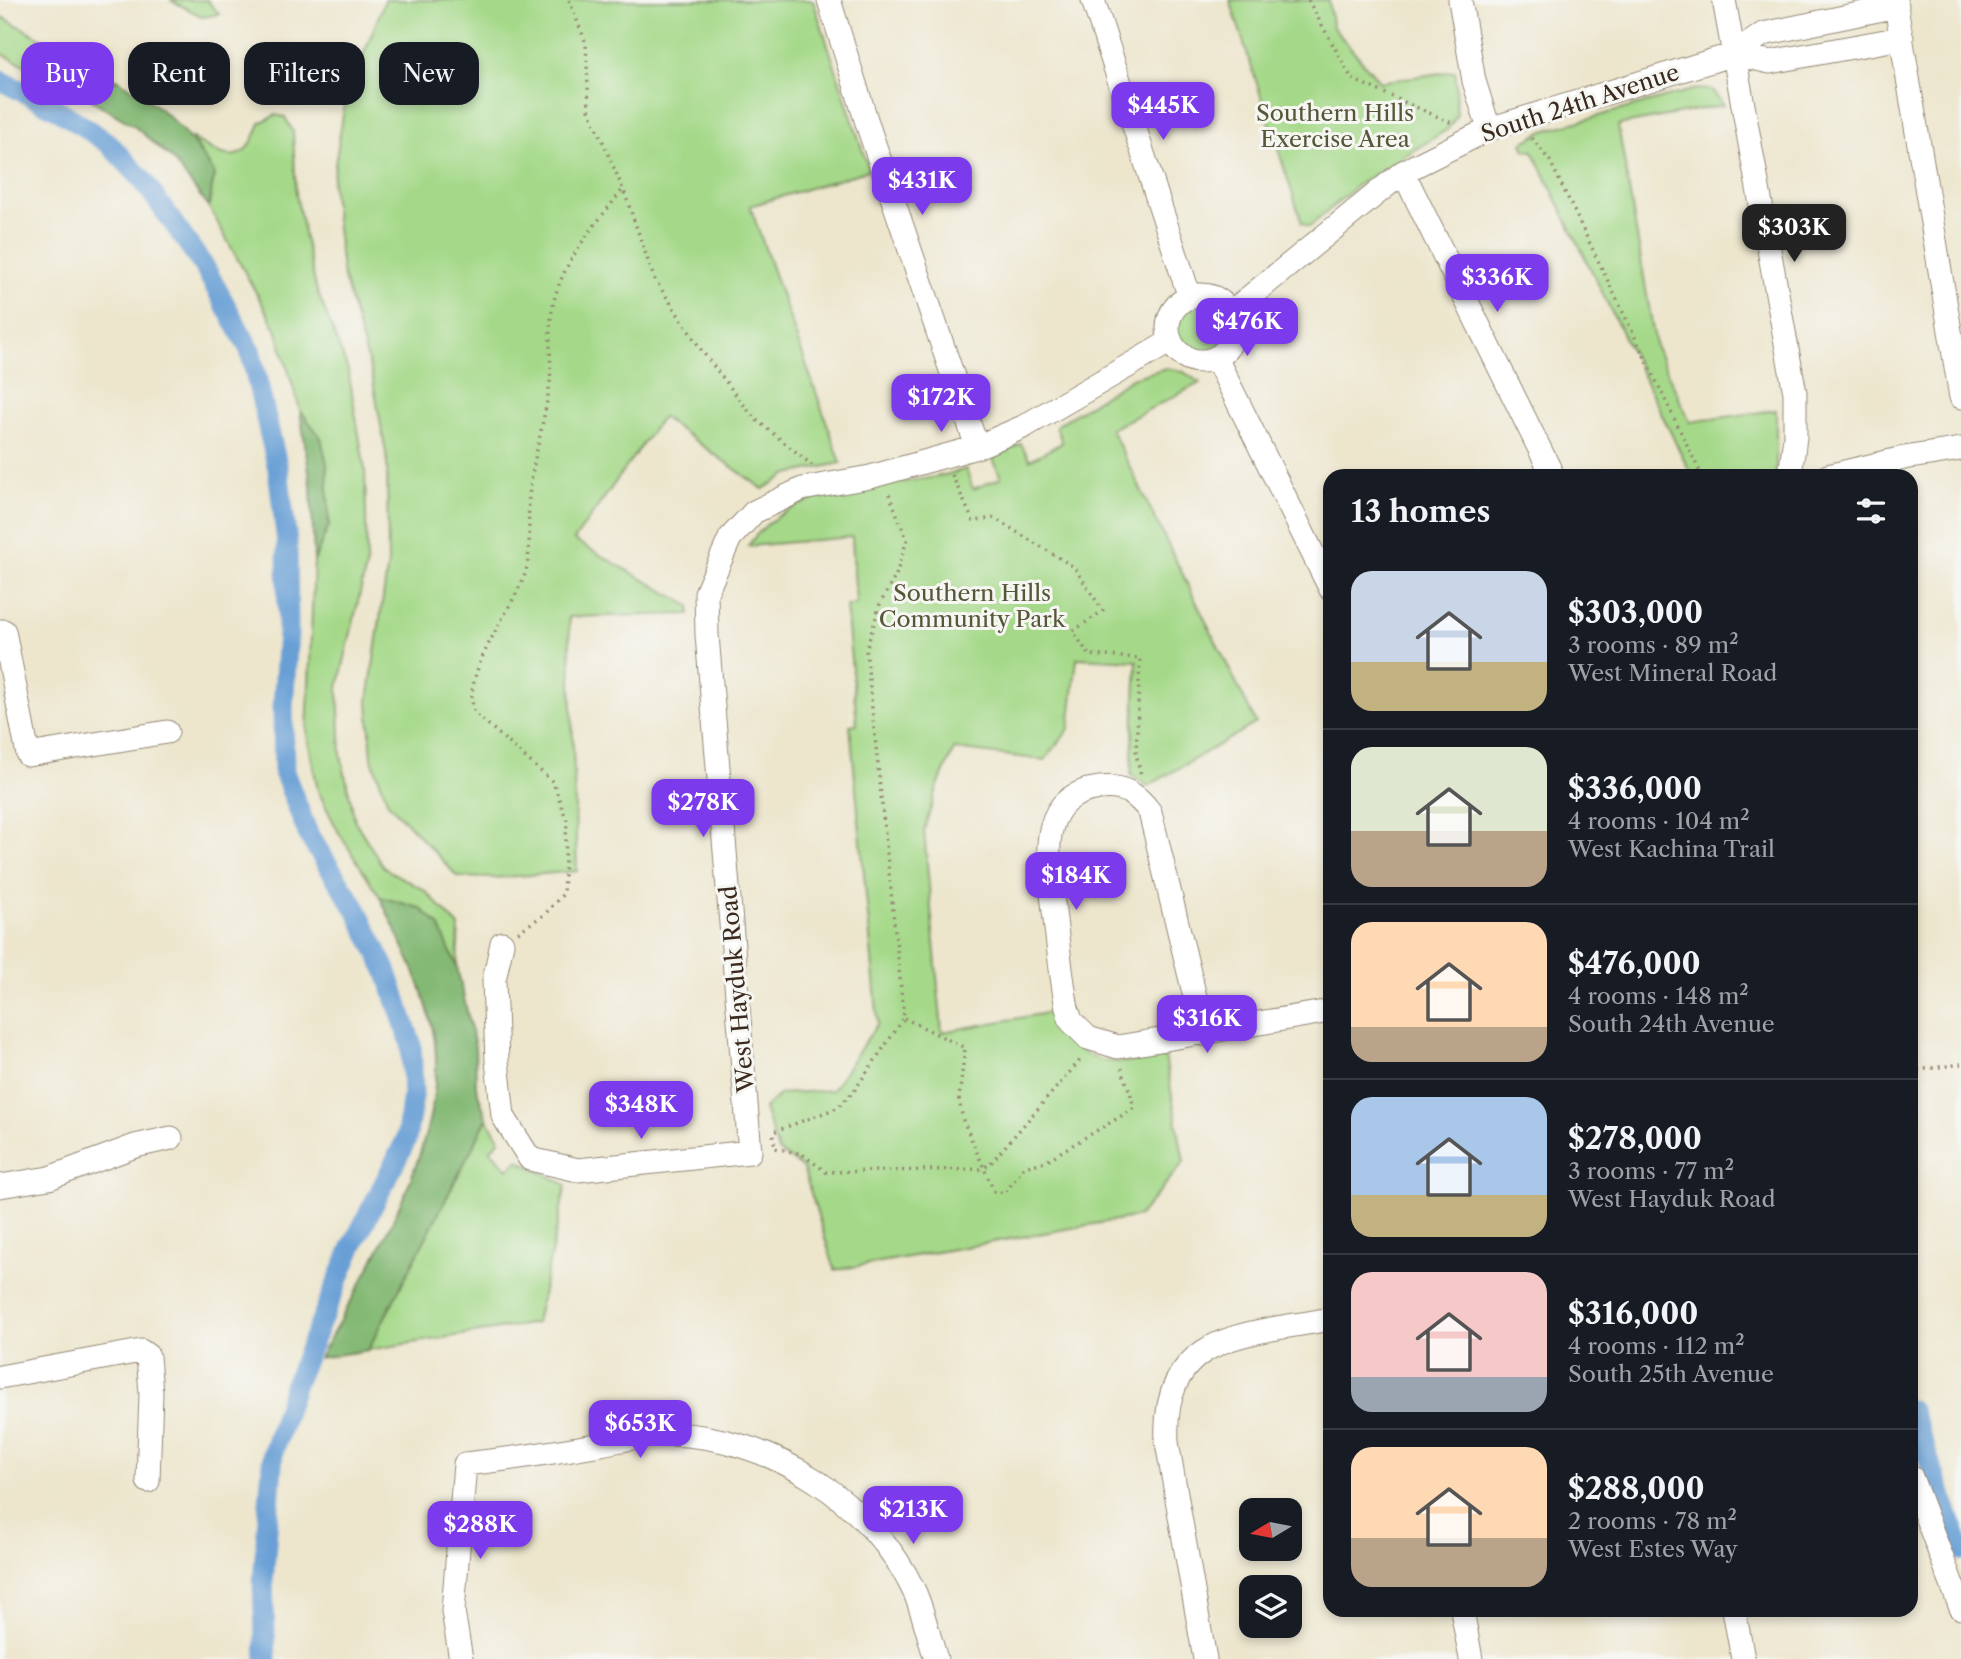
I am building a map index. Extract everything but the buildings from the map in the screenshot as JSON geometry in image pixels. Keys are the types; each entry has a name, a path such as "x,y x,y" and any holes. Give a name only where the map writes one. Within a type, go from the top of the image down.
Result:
{"street":[{"path":"830,0 868,126 977,447"},
{"path":"1093,0 1190,298"},
{"path":"1460,0 1482,132"},
{"path":"1724,0 1795,393 1795,437 1791,469"},
{"path":"1896,3 1961,397"},
{"name":"South 24th Avenue","path":"1230,313 1403,172 1482,132 1734,54 1763,34 1896,3"},
{"path":"1805,24 1811,54"},
{"name":"South 24th Avenue","path":"1734,54 1770,62 1902,38"},
{"path":"1403,172 1550,469"},
{"path":"1207,296 1220,301 1230,313 1234,331 1231,343 1216,358 1192,360 1181,354 1171,341 1169,331 1174,310 1190,298 1207,296"},
{"path":"943,456 977,447 1023,428 1171,341"},
{"path":"1216,358 1323,574"},
{"path":"1856,469 1904,457 1961,449"},
{"name":"West Hayduk Road","path":"502,943 494,980 497,1061 503,1116 530,1159 578,1170 751,1152 706,593 730,538 754,512 802,489 870,477 943,456"},
{"path":"2,631 28,755 167,732"},
{"path":"1204,1034 1150,812 1133,793 1115,788 1091,789 1075,795 1055,817 1047,844 1067,1008 1071,1021 1087,1044 1118,1047 1204,1034 1323,1012"},
{"path":"0,1186 49,1178 135,1146 171,1138"},
{"path":"1205,1659 1167,1442 1167,1406 1180,1372 1194,1358 1219,1344 1241,1336 1323,1320"},
{"path":"0,1377 141,1351 148,1356 151,1393 148,1481"},
{"path":"461,1659 453,1611 465,1464 669,1434 753,1449 781,1459 817,1479 863,1523 894,1558 915,1594 936,1659"},
{"path":"1918,1495 1961,1608"},
{"path":"1463,1617 1471,1659"},
{"path":"1735,1617 1743,1659"}],"path":[{"path":"1308,0 1352,79 1482,132"},
{"path":"1527,135 1550,161 1699,469"},
{"path":"502,943 545,914 563,894 567,821 553,782 475,713 471,705 472,687 478,666 525,574 529,498 550,380 551,316 562,278 574,251 623,189"},
{"path":"943,456 973,521 994,518 1074,567 1103,611 1073,631 1089,655 1140,658 1136,754 1142,774 1133,793"},
{"path":"1087,1044 1075,1070 983,1168 826,1172 802,1154 775,1148 773,1132 837,1108 853,1091 904,1018 965,1048 959,1099 963,1121 983,1168 994,1191 1005,1193 1024,1167 1044,1162 1133,1109 1133,1094 1125,1083 1120,1059"},
{"path":"1918,1070 1961,1064"}],"green space":[{"path":"170,0 207,0 219,14 203,17"},
{"path":"385,0 813,0 869,170 750,206 841,463 788,474 763,489 662,417 574,540 690,606 690,614 569,617 577,871 494,878 458,877 388,803 372,759 368,701 388,563 387,459 372,375 342,271 332,184 345,105 365,105 365,51"},
{"name":"Southern Hills Exercise Area","path":"1230,0 1329,0 1332,26 1380,82 1455,71 1457,115 1448,129 1359,184 1309,227 1302,223"},
{"path":"0,16 48,42 21,42 21,64 0,53"},
{"path":"114,80 128,87 128,105 154,105 183,131 203,157 214,173 209,207 171,158 134,126 100,105 114,105"},
{"path":"1696,89 1711,90 1724,105 1618,125 1656,348 1690,422 1776,410 1776,469 1689,469 1533,151 1525,150 1522,143 1544,131"},
{"path":"275,115 285,117 293,132 296,194 305,238 316,288 348,370 365,470 367,563 338,688 341,755 355,821 384,868 424,890 459,926 457,967 443,937 430,919 412,908 380,897 339,833 318,791 307,735 314,561 329,525 321,438 300,410 276,329 209,207 214,173 191,137 214,151 233,156 247,148 260,123"},
{"path":"1196,296 1208,296 1225,305 1232,316 1232,340 1225,351 1208,360 1196,360 1184,355 1175,346 1170,334 1170,322 1175,310 1184,301"},
{"name":"Southern Hills Community Park","path":"1166,368 1182,371 1200,383 1111,429 1256,723 1148,786 1131,775 1137,661 1077,658 1069,729 1045,760 954,749 937,788 924,830 942,1032 1052,1012 1061,1030 1072,1043 1084,1053 1098,1059 1129,1062 1165,1057 1184,1162 1139,1216 835,1270 803,1168 778,1151 764,1108 780,1094 832,1090 878,1023 850,725 857,724 846,606 856,604 852,537 748,546 767,524 791,509 819,498 966,469 973,489 1001,478 993,458 1021,444 1030,460 1062,443 1056,426 1132,378"},
{"path":"300,410 321,438 327,464 329,525 314,561 311,486"},
{"path":"380,897 420,908 439,925 457,967 475,1047 476,1087 487,1119 368,1350 319,1358 361,1283 403,1198 432,1110 436,1067 428,1009"},
{"path":"487,1119 500,1140 490,1150 508,1169 518,1160 566,1185 536,1323 368,1350"}],"waterway":[{"path":"0,80 60,111 108,143 142,179 205,268 250,350 278,469 287,542 288,633 283,708 284,772 309,836 356,909 386,970 411,1043 413,1096 406,1140 352,1247 294,1386 273,1452 263,1582 266,1659"},
{"path":"1918,1430 1961,1550"}]}
